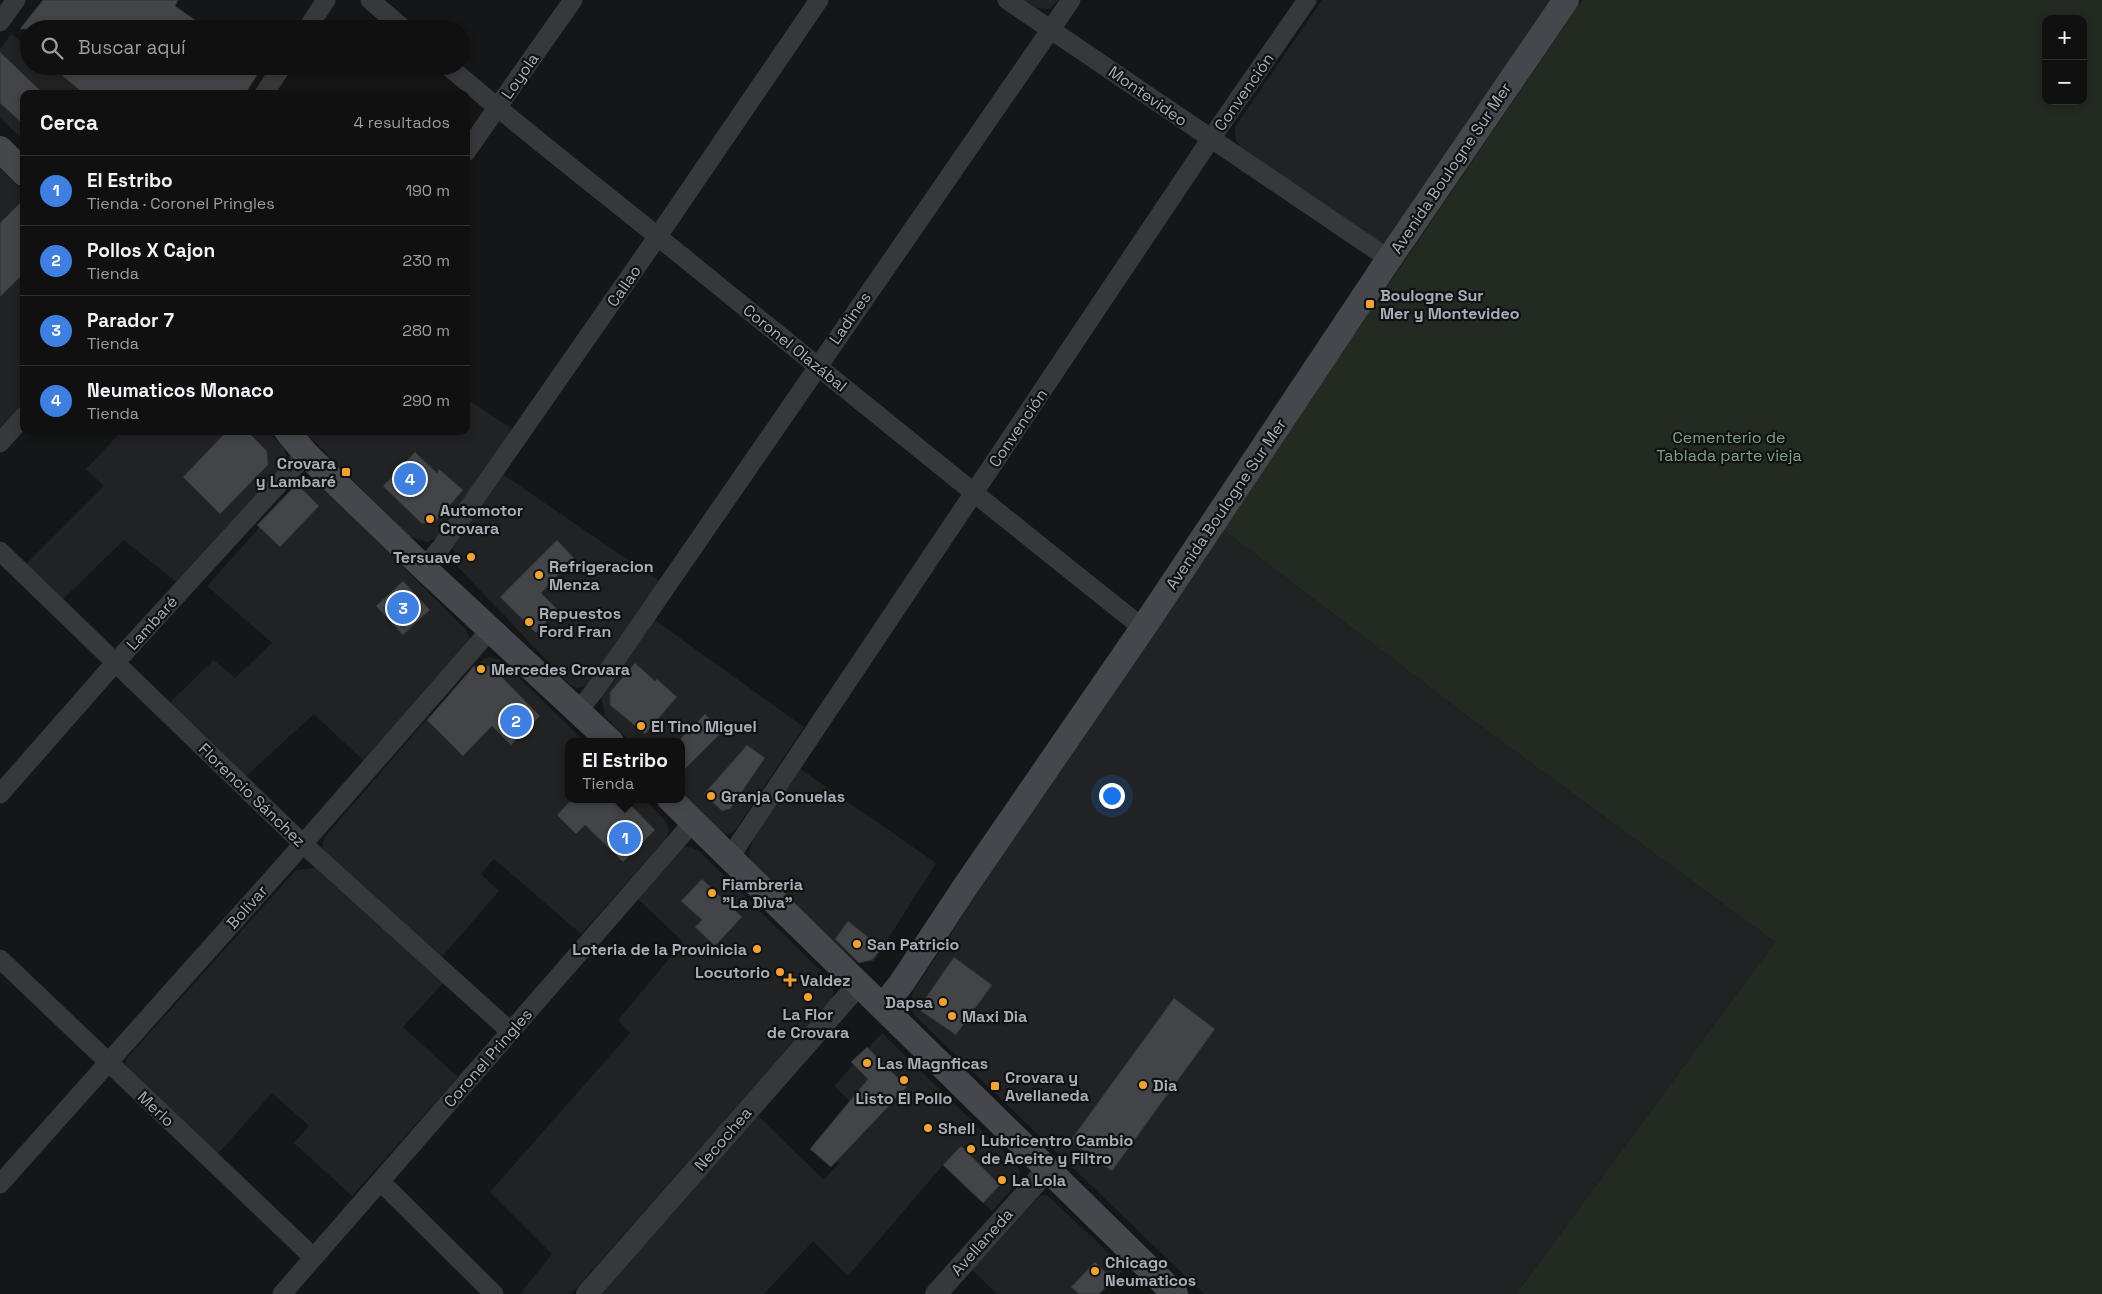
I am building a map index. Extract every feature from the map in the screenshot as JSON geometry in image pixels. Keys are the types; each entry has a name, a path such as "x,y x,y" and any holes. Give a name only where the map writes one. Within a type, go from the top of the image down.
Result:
{"main road":[{"name":"Avenida Boulogne Sur Mer","path":"883,1006 901,984 1143,628 1388,259 1566,0"},
{"path":"0,149 20,169"},
{"path":"290,435 306,454 424,568 607,738"},
{"path":"674,803 1176,1294"}],"street":[{"path":"0,22 16,0"},
{"path":"313,20 326,0"},
{"path":"370,0 393,20"},
{"name":"Loyola","path":"470,146 573,0"},
{"name":"Callao","path":"424,568 442,546 658,236 819,0"},
{"name":"Montevideo","path":"1007,0 1210,140 1388,259"},
{"name":"Ladines","path":"579,710 595,690 1071,0"},
{"name":"Convención","path":"730,856 1210,140 1307,0"},
{"path":"267,90 276,75"},
{"name":"Coronel Olazábal","path":"458,75 973,494 1143,628"},
{"path":"0,443 20,420"},
{"name":"Lambaré","path":"0,794 115,663 306,454"},
{"name":"Florencio Sánchez","path":"0,551 303,844 511,1032"},
{"name":"Bolívar","path":"0,1184 303,844 491,629"},
{"name":"Coronel Pringles","path":"282,1294 693,822"},
{"name":"Merlo","path":"0,959 314,1257"},
{"name":"Necochea","path":"587,1294 859,984"},
{"name":"Avellaneda","path":"936,1294 1048,1168"},
{"path":"381,1182 494,1294"}],"shaded area":[{"path":"1024,0 1059,0 1049,9 1036,8"},
{"path":"1322,0 1554,0 1384,243 1376,241 1241,148 1235,138 1235,127"},
{"path":"11,34 20,41 20,75 62,75 79,90 20,90 20,137 0,118 0,49"},
{"path":"0,169 20,187 20,412 0,435"},
{"path":"470,401 512,429 440,537 427,542 409,536 308,435 470,435"},
{"path":"118,435 271,435 285,449 287,460 284,471 181,586 124,540 62,600 26,564 104,486 86,469"},
{"path":"501,473 659,581 588,685 578,688 571,686 457,566 453,548 455,540"},
{"path":"309,480 319,483 466,630 470,639 468,647 366,763 314,714 245,777 169,703 214,660 235,678 272,643 207,586 301,481"},
{"path":"1222,529 1478,724 1775,942 1516,1294 1204,1294 915,1016 912,1011 910,1002 913,992 995,865"},
{"path":"649,616 804,727 736,829 730,834 722,835 685,797 685,738 626,738 605,716 601,694"},
{"path":"489,657 503,662 581,738 565,738 565,803 648,803 664,819 668,827 668,834 664,841 581,934 494,859 481,874 499,891 442,957 327,856 322,847 324,838 426,720 483,659"},
{"path":"799,768 936,863 874,961 856,962 753,867 749,858 750,848 755,836"},
{"path":"684,847 698,850 825,975 833,987 833,996 571,1294 520,1294 552,1254 490,1192 630,1033 618,1020 683,942 635,896 678,849"},
{"path":"315,868 443,983 403,1027 458,1077 352,1196 294,1143 309,1126 272,1093 216,1156 128,1074 126,1065 127,1058 296,870"},
{"path":"882,1033 1017,1165 1020,1173 1018,1182 992,1211 943,1165 848,1276 813,1241 764,1294 599,1294 756,1114 824,1180 839,1163 819,1143 854,1105 834,1086"},
{"path":"1047,1195 1125,1268 1101,1294 997,1294 972,1270 1039,1196"}],"green space":[{"name":"Cementerio de Tablada parte vieja","path":"1582,0 2102,0 2102,1294 1516,1294 1775,942 1478,724 1222,529"}],"building":[{"path":"43,0 178,0 175,6 195,20 27,20"},
{"path":"0,52 20,71 20,75 24,75 40,90 20,90 20,121 0,103"},
{"path":"62,75 257,75 248,90 79,90"},
{"path":"20,203 20,277 0,297 0,223"},
{"path":"223,435 251,435 267,451 268,465 220,514 183,477"},
{"path":"415,452 437,473 439,469 463,490 436,521 422,524 383,486"},
{"path":"297,484 319,506 280,547 257,525"},
{"name":"Refrigeracion Menza","path":"557,540 574,558 541,593 558,610 536,633 500,597"},
{"path":"403,581 430,610 403,635 376,606"},
{"path":"635,663 677,697 645,734 610,705 610,692"},
{"path":"474,666 491,666 540,716 511,745 492,726 463,756 427,720"},
{"path":"705,714 722,732 685,769 685,738 681,738"},
{"path":"747,745 765,758 730,809 722,811 704,794"},
{"path":"568,803 629,803 655,830 623,862 585,825 576,834 557,815"},
{"path":"702,879 742,917 715,946 695,927 702,920 681,901"},
{"name":"San Patricio","path":"848,921 882,948 872,960 859,963 835,939"},
{"name":"Dapsa","path":"954,957 992,985 956,1035 918,1009"},
{"name":"Dia","path":"1174,998 1215,1029 1112,1171 1070,1141"},
{"path":"867,1047 907,1087 831,1167 810,1149 868,1079 851,1062"},
{"path":"961,1146 1000,1185 983,1203 943,1165"},
{"name":"Chicago Neumaticos","path":"1095,1262 1113,1280 1099,1294 1079,1294 1071,1287"}],"place":[{"name":"Boulogne Sur Mer y Montevideo","path":"1370,304"},
{"name":"Crovara y Lambaré","path":"346,472"},
{"name":"Neumaticos Monaco","path":"410,479"},
{"name":"Automotor Crovara","path":"430,519"},
{"name":"Tersuave","path":"471,557"},
{"name":"Refrigeracion Menza","path":"539,575"},
{"name":"Parador 7","path":"403,608"},
{"name":"Repuestos Ford Fran","path":"529,622"},
{"name":"Mercedes Crovara","path":"481,669"},
{"name":"Pollos X Cajon","path":"516,721"},
{"name":"El Tino Miguel","path":"641,726"},
{"name":"Granja Conuelas","path":"711,796"},
{"name":"El Estribo","path":"625,838"},
{"name":"Fiambreria \"La Diva\"","path":"712,893"},
{"name":"San Patricio","path":"857,944"},
{"name":"Loteria de la Provinicia","path":"757,949"},
{"name":"Locutorio","path":"780,972"},
{"name":"Valdez","path":"790,980"},
{"name":"La Flor de Crovara","path":"808,997"},
{"name":"Dapsa","path":"943,1002"},
{"name":"Maxi Dia","path":"952,1016"},
{"name":"Las Magnficas","path":"867,1063"},
{"name":"Listo El Pollo","path":"904,1080"},
{"name":"Dia","path":"1143,1085"},
{"name":"Crovara y Avellaneda","path":"995,1086"},
{"name":"Shell","path":"928,1128"},
{"name":"Lubricentro Cambio de Aceite y Filtro","path":"971,1149"},
{"name":"La Lola","path":"1002,1180"},
{"name":"Chicago Neumaticos","path":"1095,1271"}]}
